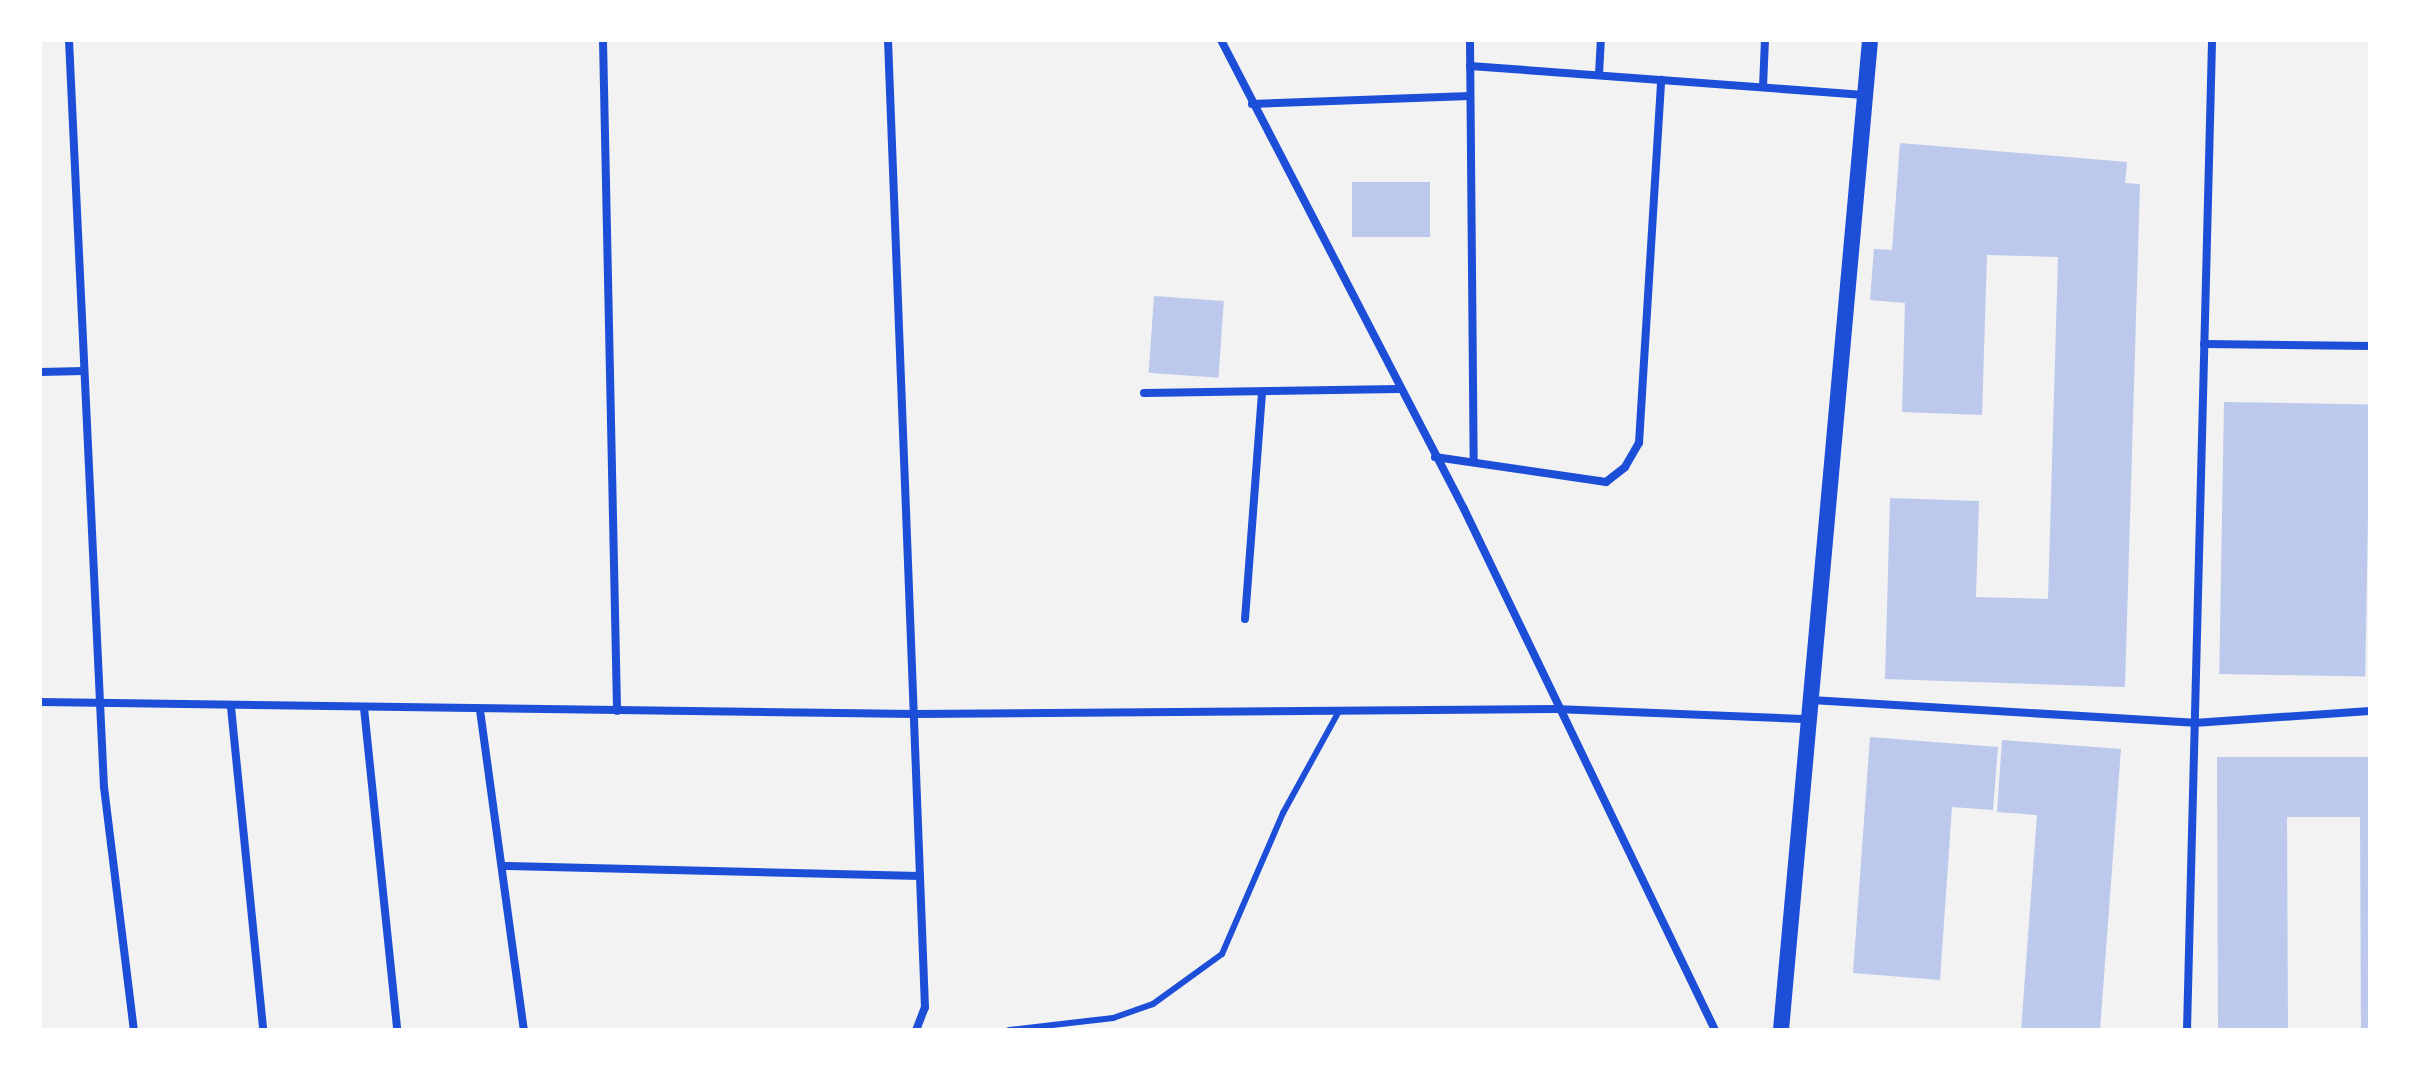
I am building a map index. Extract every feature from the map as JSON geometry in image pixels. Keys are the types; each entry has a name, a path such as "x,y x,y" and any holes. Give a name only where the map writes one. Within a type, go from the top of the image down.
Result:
{"main road":[{"path":"1781,1030 1870,40"}],"street":[{"path":"69,40 100,706 134,1030"},
{"path":"603,40 617,711"},
{"path":"888,40 925,1007 916,1030"},
{"path":"1221,40 1435,457 1555,709 1715,1030"},
{"path":"1470,40 1474,459"},
{"path":"1599,75 1601,40"},
{"path":"1763,87 1765,40"},
{"path":"2187,1030 2212,40"},
{"path":"1470,66 1864,95"},
{"path":"1435,457 1474,459 1606,482 1639,443 1661,80"},
{"path":"1252,104 1470,96"},
{"path":"2204,344 2370,346"},
{"path":"40,372 84,371"},
{"path":"1144,393 1398,389"},
{"path":"1245,619 1262,392"},
{"path":"1811,700 2194,723 2370,711"},
{"path":"40,702 100,706 915,714 1555,709 1810,719"},
{"path":"231,707 263,1030"},
{"path":"364,708 397,1030"},
{"path":"480,710 506,866 524,1030"},
{"path":"506,866 920,876"}],"lane":[{"path":"1009,1030 1140,1009 1188,985 1222,954 1283,813 1339,711"}],"building":[{"path":"1900,143 2127,162 2125,183 2140,184 2125,687 1885,679 1890,498 1979,501 1976,597 2048,599 2058,257 1987,255 1982,415 1902,412 1905,303 1870,300 1874,249 1892,250"},
{"path":"1352,182 1430,182 1430,237 1352,237"},
{"path":"1154,296 1224,301 1218,378 1149,373"},
{"path":"2224,402 2370,405 2365,677 2219,674"},
{"path":"1870,737 1998,747 1993,810 1952,807 1940,980 1853,973"},
{"path":"2002,740 2121,749 2100,1030 2021,1030 2037,815 1997,812"},
{"path":"2217,757 2370,757 2370,1030 2361,1030 2360,817 2287,817 2288,1030 2218,1030"}]}
